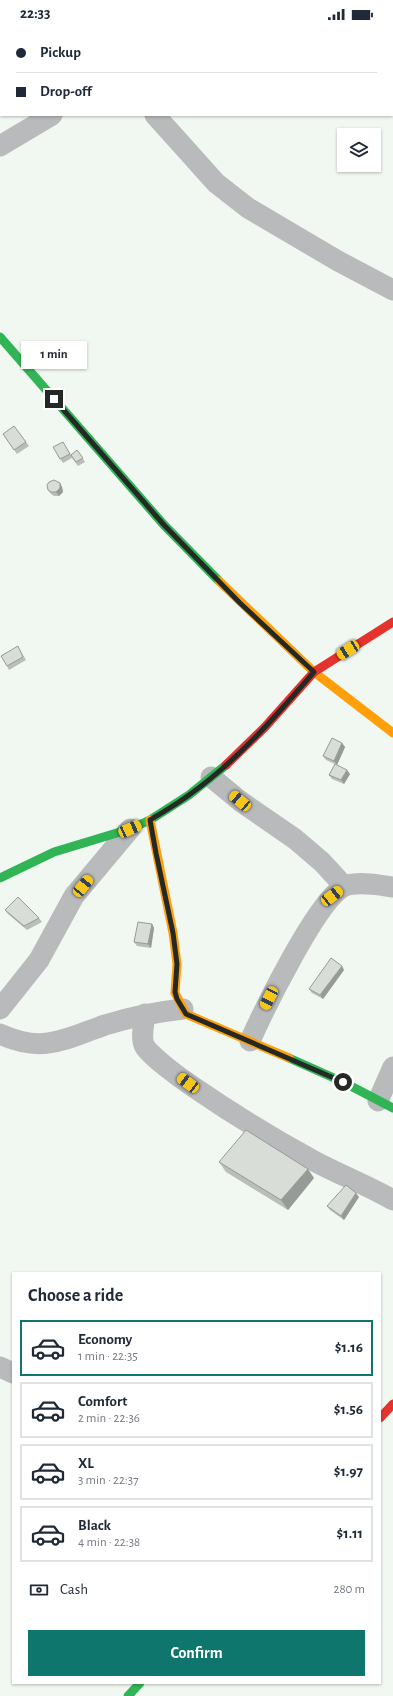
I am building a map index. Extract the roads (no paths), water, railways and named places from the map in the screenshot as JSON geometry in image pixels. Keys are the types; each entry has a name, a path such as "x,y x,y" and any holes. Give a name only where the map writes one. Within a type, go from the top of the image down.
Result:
{"main road":[{"path":"0,337 164,525 240,603 314,672 393,733"},
{"path":"0,878 54,852 130,829 150,820 189,795 211,777 265,727 314,672 393,622"},
{"path":"150,820 173,933 177,964 175,992 177,999 186,1014 343,1082 386,1104"},
{"path":"381,1417 393,1404"},
{"path":"128,1696 139,1684"}],"street":[{"path":"0,146 50,116"},
{"path":"156,116 216,183 248,208 338,261 389,282"},
{"path":"211,777 240,801 295,840 322,862 344,886"},
{"path":"0,1009 39,960 74,896 130,829"},
{"path":"250,1041 276,986 317,917 332,896 344,886 359,884 393,886"},
{"path":"0,1034 32,1044 52,1044 106,1025 145,1014 183,1009"},
{"path":"145,1014 143,1030 145,1047 172,1071 228,1111 277,1140 316,1162 370,1186 393,1200"},
{"path":"386,1104 393,1067"},
{"path":"0,1367 12,1373"}]}
